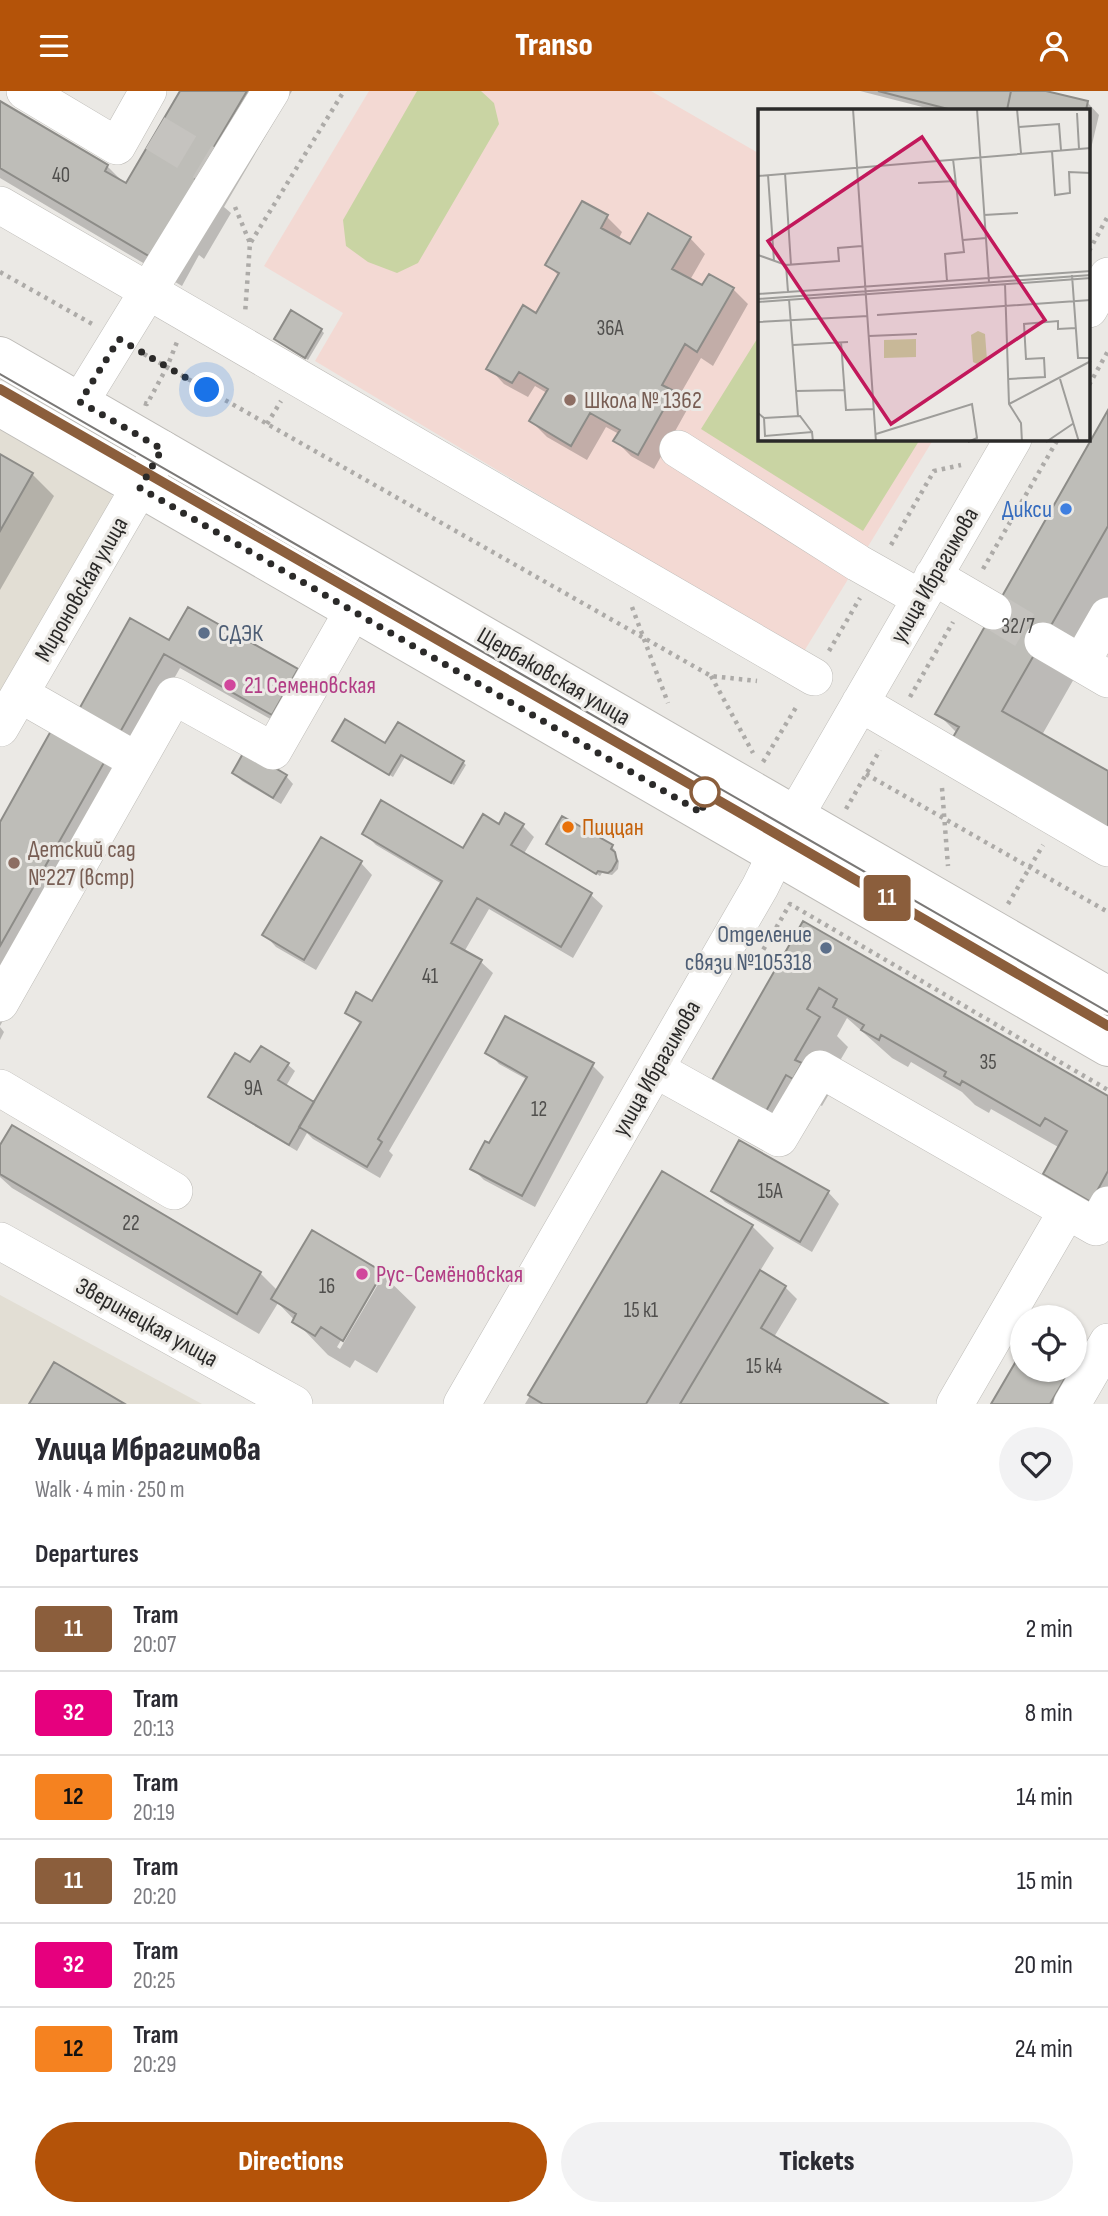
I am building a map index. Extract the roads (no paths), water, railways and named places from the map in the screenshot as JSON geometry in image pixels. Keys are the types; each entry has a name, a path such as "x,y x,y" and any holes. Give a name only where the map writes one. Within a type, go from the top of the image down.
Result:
{"main road":[{"name":"Щербаковская улица","path":"0,356 1108,996"},
{"name":"Щербаковская улица","path":"0,407 1108,1047"}],"street":[{"path":"25,91 117,146 145,114"},
{"path":"80,402 149,292 213,168 271,91"},
{"path":"0,205 814,677"},
{"path":"1090,307 1108,276"},
{"name":"улица Ибрагимова","path":"462,1404 777,857 795,816 1012,441"},
{"name":"Мироновская улица","path":"0,728 162,449"},
{"path":"678,449 859,563 980,604"},
{"path":"0,1003 174,695 273,751 353,611"},
{"path":"1043,641 1095,671 1108,616"},
{"path":"20,694 137,761"},
{"path":"860,703 1108,848"},
{"path":"655,1069 779,1138 820,1069 1095,1222 955,1404"},
{"path":"0,1088 174,1191"},
{"name":"Зверинецкая улица","path":"0,1241 294,1404"},
{"path":"1072,1404 1108,1342"}],"tunnel":[{"path":"155,133 205,163"},
{"path":"993,611 1043,641"}],"tram line":[{"path":"0,374 1108,1012"},
{"path":"0,389 1108,1027"},
{"name":"11","path":"0,389 1108,1026"}],"place":[{"name":"Школа № 1362","path":"570,400"},
{"name":"Дикси","path":"1066,509"},
{"name":"СДЭК","path":"204,633"},
{"name":"21 Семеновская","path":"230,685"},
{"name":"Пиццан","path":"568,827"},
{"name":"Детский сад №227 (встр)","path":"14,863"},
{"name":"Отделение связи №105318","path":"826,948"},
{"name":"Рус-Семёновская","path":"362,1274"}]}
